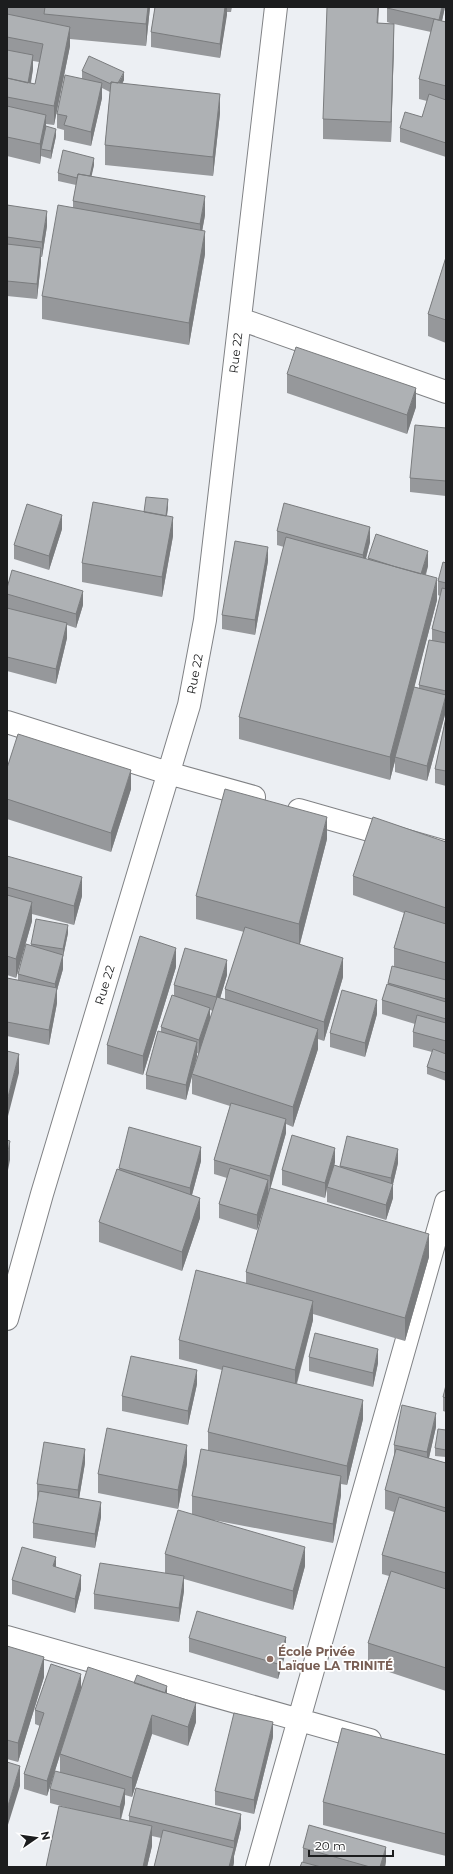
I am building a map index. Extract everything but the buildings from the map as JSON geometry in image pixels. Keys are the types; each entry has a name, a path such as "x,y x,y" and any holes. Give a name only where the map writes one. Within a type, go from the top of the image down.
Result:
{"street":[{"name":"Rue 22","path":"7,1319 47,1178 189,704 205,620 276,7"},
{"path":"240,319 446,392"},
{"path":"7,722 168,773 446,852"},
{"path":"257,1867 446,1202"},
{"path":"7,1637 387,1745"}],"place":[{"name":"École Privée Laïque LA TRINITÉ","path":"270,1659"}]}
